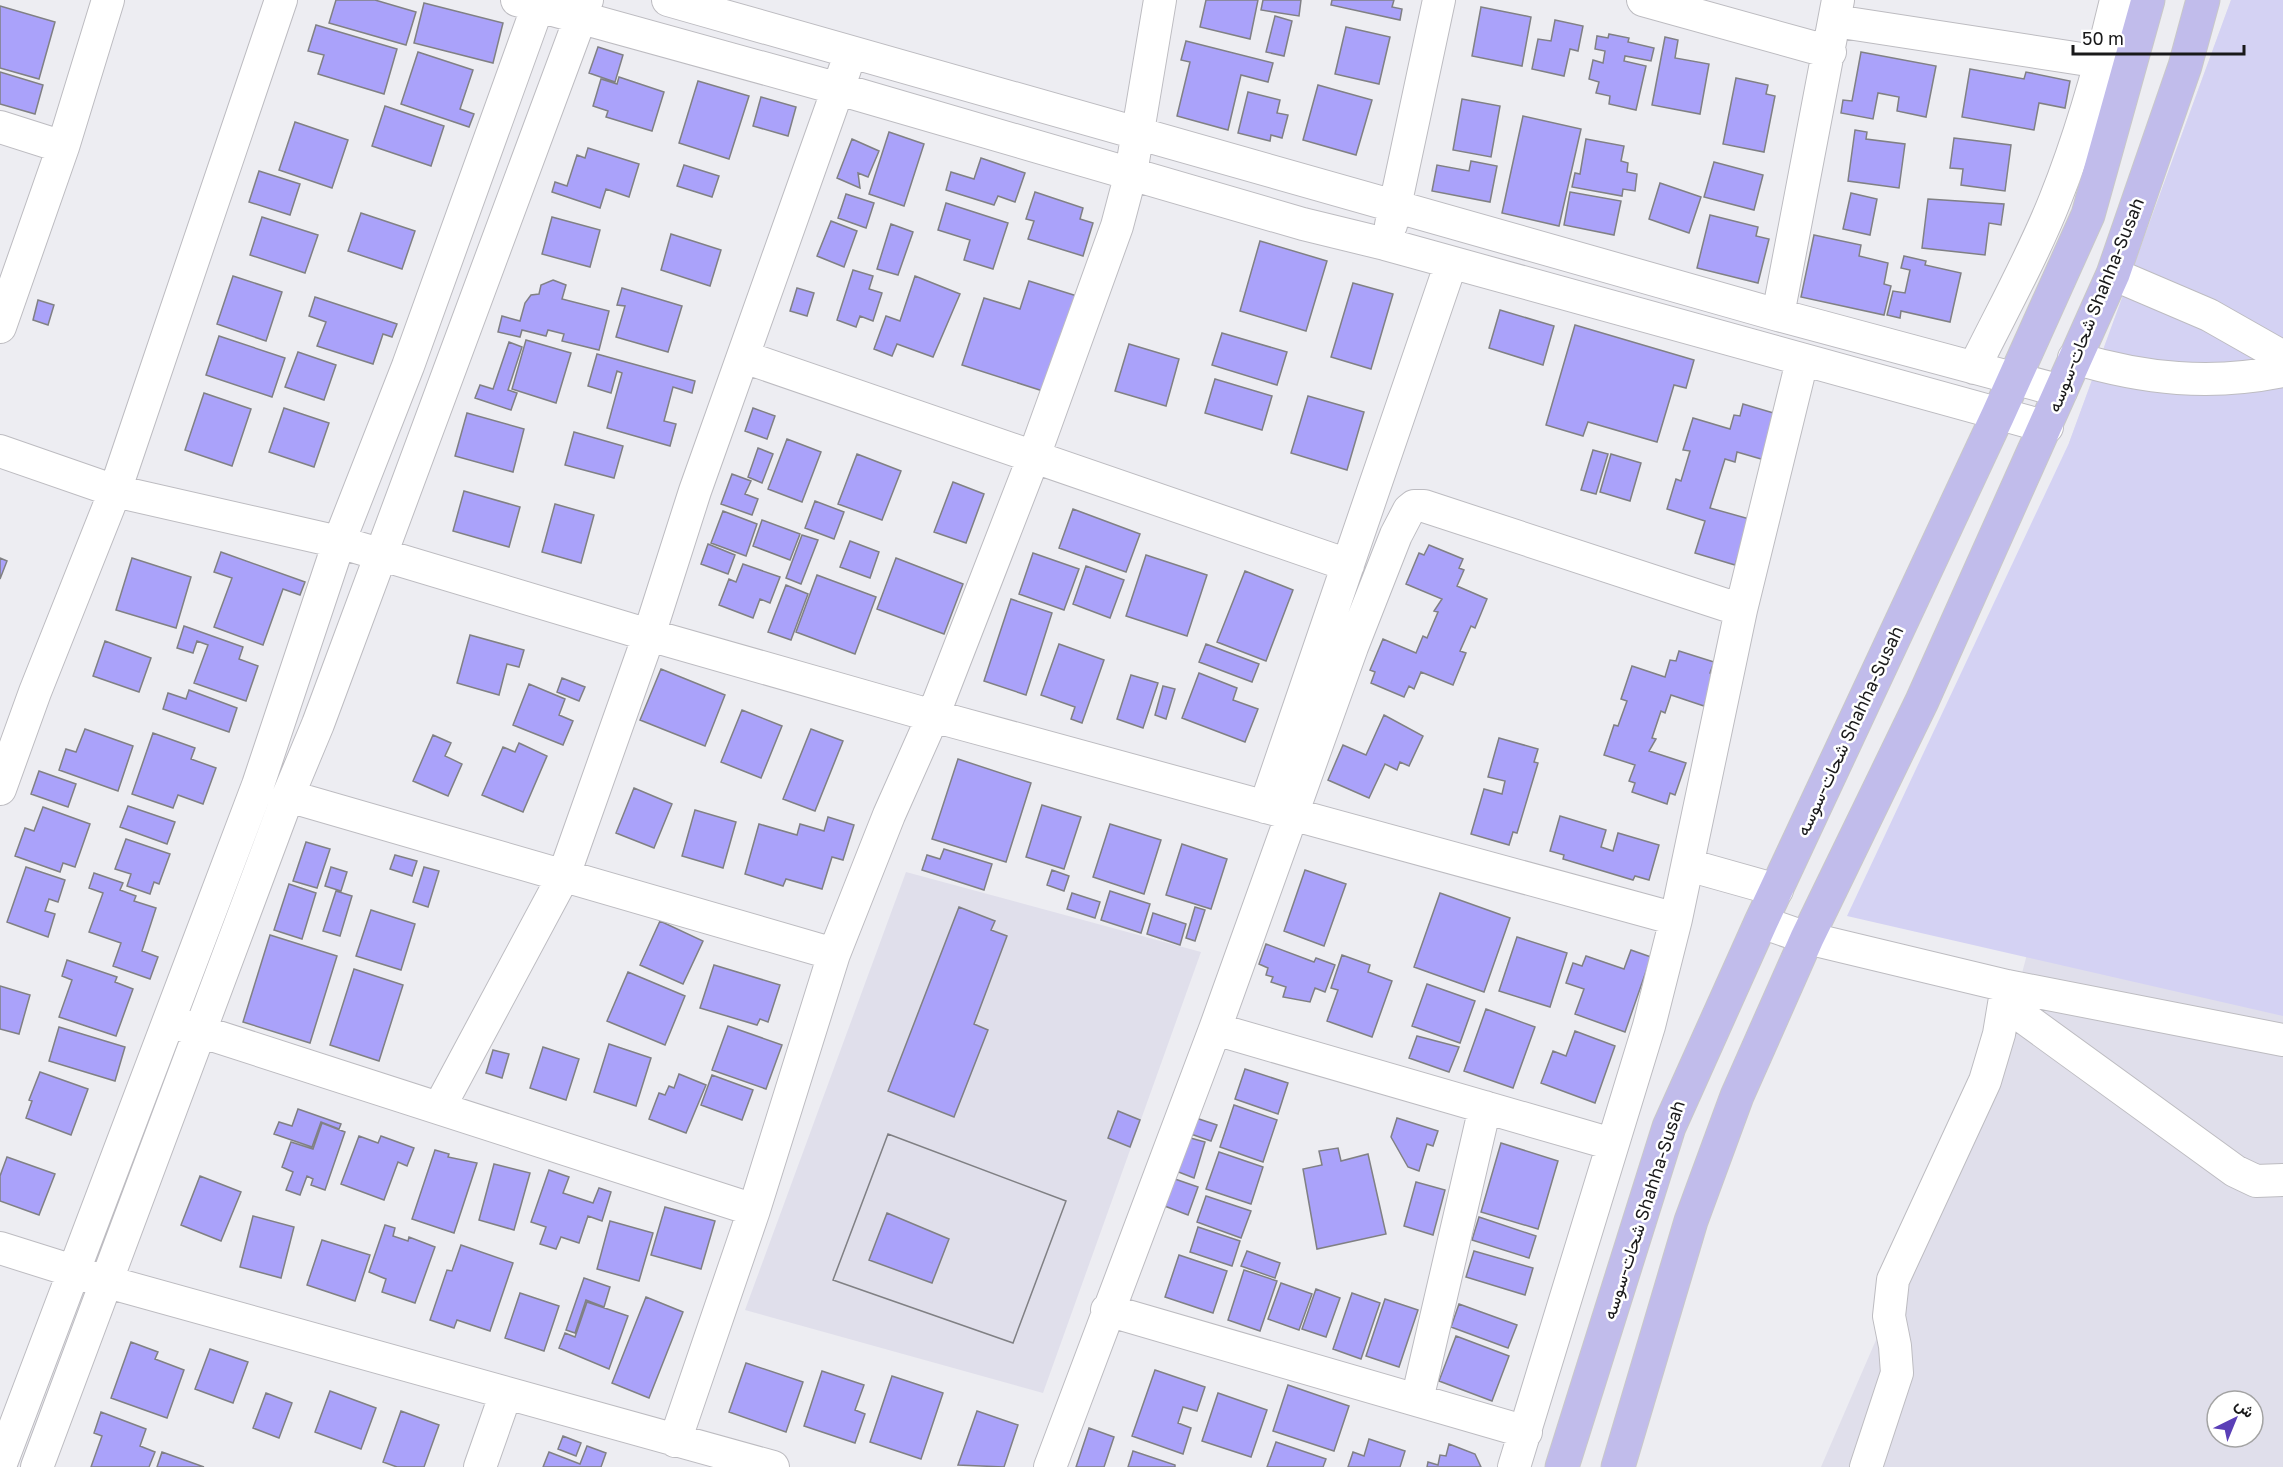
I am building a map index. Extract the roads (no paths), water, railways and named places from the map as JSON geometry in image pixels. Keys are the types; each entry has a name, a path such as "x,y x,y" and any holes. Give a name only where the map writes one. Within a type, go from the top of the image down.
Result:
{"main road":[{"name":"شحات-سوسه Shahha-Susah","path":"1562,1467 1646,1192 1669,1128 1761,922 1998,415 2088,215 2148,0"},
{"name":"شحات-سوسه Shahha-Susah","path":"1618,1467 1695,1211 1737,1096 1807,938 1922,701 2047,427 2074,358 2113,274 2185,66 2202,0"}],"street":[{"path":"0,327 63,147 108,0"},
{"path":"0,789 35,692 116,491 281,0"},
{"path":"668,0 1778,315 2061,391"},
{"path":"675,1441 754,1209 834,954 889,814 933,716 1034,456 1118,226 1131,173 1160,0"},
{"path":"1386,244 1439,0"},
{"path":"1643,0 1830,52"},
{"path":"1974,368 2054,202 2101,62 2116,0"},
{"path":"0,1466 258,785 339,542 408,366 532,2 584,10 839,89 1303,224 1386,244 2047,427"},
{"path":"37,1467 584,10"},
{"path":"1778,315 1836,11 2101,62"},
{"path":"439,1108 564,876 649,635 695,491 851,52"},
{"path":"0,127 63,147"},
{"path":"1050,1467 1107,1310 1215,1029 1348,565 1451,263"},
{"path":"2113,274 2210,315 2283,357"},
{"path":"744,357 1348,565"},
{"path":"2074,358 2118,371 2163,379 2209,381 2254,377 2283,371"},
{"path":"1514,1467 1649,1026 1688,865 1741,609 1802,361"},
{"path":"0,451 116,491 339,542 649,635 933,716 1676,919"},
{"path":"1279,811 1404,516 1414,506 1425,506 1741,609"},
{"path":"288,796 834,954"},
{"path":"1688,865 1777,890"},
{"path":"1761,922 1807,938 2006,995 2283,1040"},
{"path":"2006,995 2235,1171 2256,1181 2283,1180"},
{"path":"1866,1467 1896,1372 1895,1346 1888,1316 1893,1280 1985,1081 2006,995"},
{"path":"168,1021 754,1209"},
{"path":"1215,1029 1612,1144"},
{"path":"1417,1400 1485,1107"},
{"path":"0,1248 108,1282 773,1467"},
{"path":"1107,1310 1526,1432"},
{"path":"480,1467 506,1393"}]}
